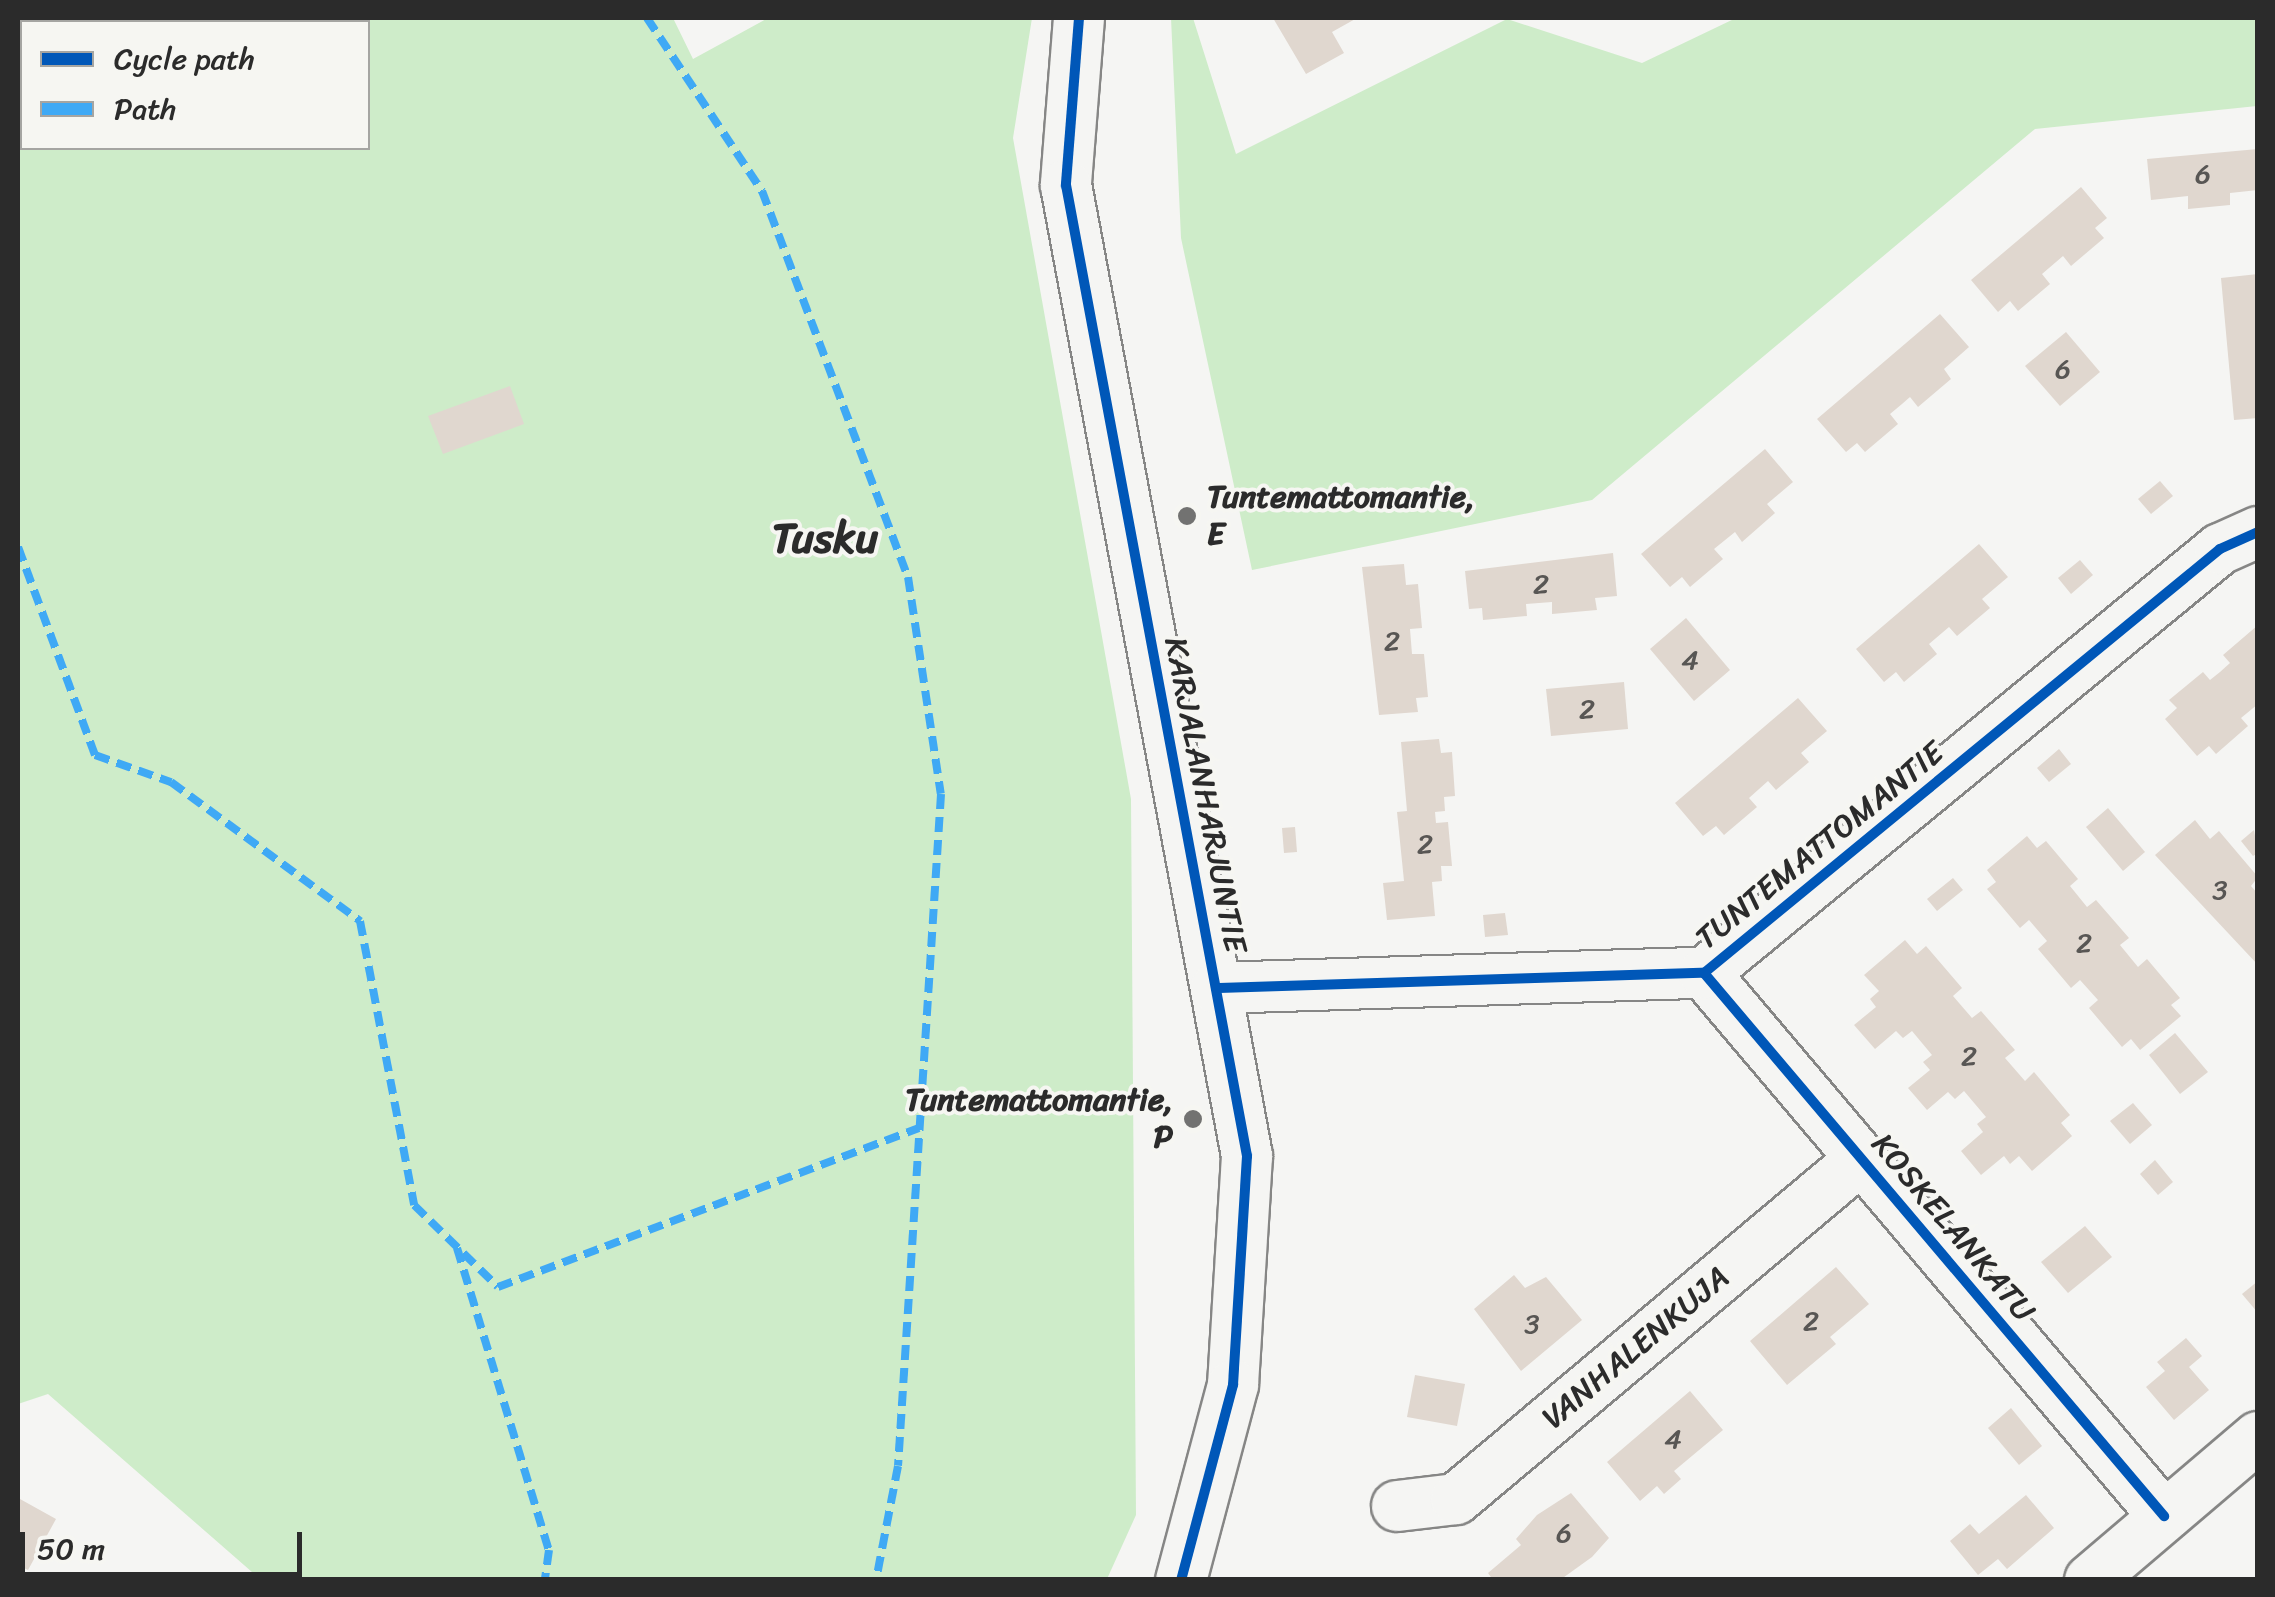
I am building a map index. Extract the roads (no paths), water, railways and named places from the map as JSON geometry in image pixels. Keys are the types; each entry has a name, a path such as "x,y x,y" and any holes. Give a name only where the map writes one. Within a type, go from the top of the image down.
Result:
{"street":[{"name":"KARJALANHARJUNTIE","path":"1079,18 1066,185 1216,988 1246,1175 1234,1385 1181,1580"},
{"name":"TUNTEMATTOMANTIE","path":"1216,988 1704,973 2220,549 2258,532"},
{"name":"KOSKELANKATU","path":"1704,973 2164,1516"},
{"name":"VANHALENKUJA","path":"1397,1506 1456,1499 1861,1159"},
{"path":"2090,1580 2258,1436"}],"place":[{"name":"Tuntemattomantie, E","path":"1187,516"},
{"name":"Tuntemattomantie, P","path":"1193,1119"}],"district":[{"name":"Tusku","path":"825,538"}]}
